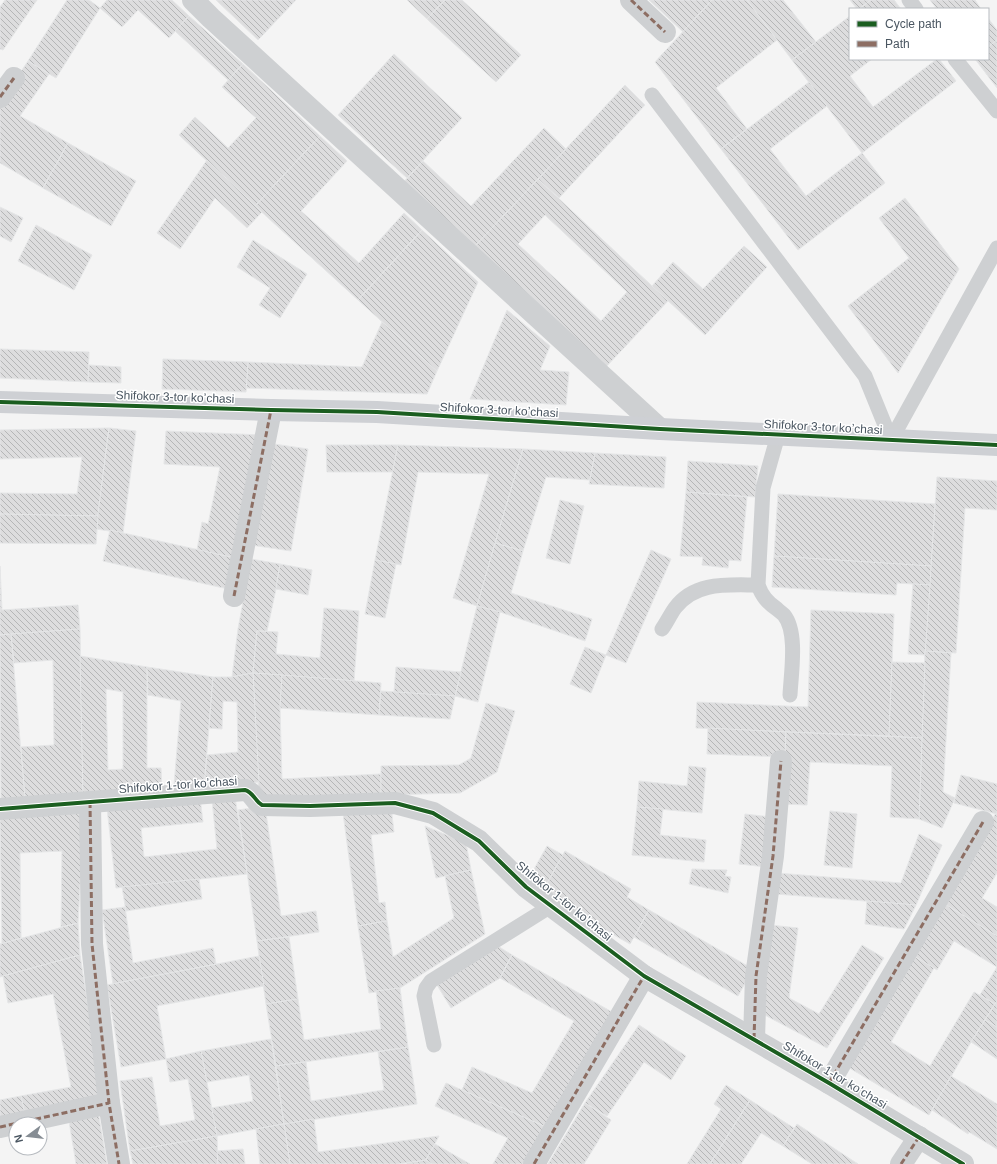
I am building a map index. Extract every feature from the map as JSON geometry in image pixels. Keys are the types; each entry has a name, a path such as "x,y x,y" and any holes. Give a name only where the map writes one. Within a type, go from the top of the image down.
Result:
{"street":[{"path":"193,0 217,24 660,429"},
{"path":"631,0 665,32"},
{"path":"0,98 14,78"},
{"name":"Shifokor 3-tor koʼchasi","path":"0,402 377,412 660,429 997,446"},
{"path":"234,596 271,410"},
{"path":"754,1039 756,976 773,856 781,761"},
{"name":"Shifokor 1-tor koʼchasi","path":"0,809 245,790 249,791 262,805 310,806 395,803 433,813 479,841 526,887 644,976 829,1083 963,1164"},
{"path":"90,802 92,944 108,1103 119,1164"},
{"path":"829,1083 983,822"},
{"path":"534,1164 644,976"},
{"path":"0,1127 108,1103"},
{"path":"901,1164 918,1137"}],"lane":[{"path":"909,0 915,8"},
{"path":"956,60 997,111"},
{"path":"652,95 865,376 891,440"},
{"path":"891,440 997,248"},
{"path":"778,435 763,488 758,585 762,595 784,615 790,626 792,643 790,695"},
{"path":"662,629 676,607 689,595 700,589 721,584 758,585"},
{"path":"434,1045 424,996 426,988 431,981 552,906"}],"building":[{"path":"5,0 37,0 3,50 0,49 0,7"},
{"path":"67,0 89,0 100,8 56,78 28,61"},
{"path":"107,0 172,0 189,16 169,38 138,10 122,27 100,8"},
{"path":"216,0 296,0 258,40"},
{"path":"407,0 445,0 427,19"},
{"path":"445,0 462,0 521,55 496,82 427,19"},
{"path":"649,0 712,0 683,32"},
{"path":"712,0 747,0 777,40 716,88 747,129 721,149 655,62"},
{"path":"747,0 783,0 816,42 792,60"},
{"path":"850,0 871,0 860,8 856,8"},
{"path":"871,0 894,0 900,8 860,8"},
{"path":"930,0 975,0 980,8 936,8"},
{"path":"189,16 243,64 228,80 175,31"},
{"path":"849,17 849,60 871,60 850,76 873,107 936,60 940,60 956,81 862,153 792,60"},
{"path":"989,19 997,30 997,40 989,46"},
{"path":"997,40 997,88 976,60 989,60 989,46"},
{"path":"394,54 462,118 407,178 338,115"},
{"path":"28,61 49,74 20,116 68,143 43,188 0,163 0,103"},
{"path":"243,64 320,136 255,206 179,135 195,117 228,148 256,118 222,87"},
{"path":"809,82 827,106 770,149 806,196 862,153 885,183 798,250 721,149"},
{"path":"625,85 645,105 559,198 538,179"},
{"path":"544,128 566,149 470,252 400,186 423,161 471,206"},
{"path":"320,136 347,161 301,211 359,263 404,213 422,230 358,300 255,206"},
{"path":"68,143 136,181 111,226 43,188"},
{"path":"207,160 262,212 247,228 215,198 180,249 157,233"},
{"path":"538,179 668,301 604,369 474,247","holes":["545,215 627,292 601,321 518,244"]},
{"path":"905,198 959,269 898,373 848,306 909,258 879,218"},
{"path":"0,207 23,218 11,242 0,236"},
{"path":"36,225 92,255 74,290 18,261"},
{"path":"422,230 478,282 437,371 358,300"},
{"path":"253,240 307,274 280,318 259,305 270,288 237,267"},
{"path":"744,246 767,267 705,335 652,286 673,262 703,289"},
{"path":"507,310 550,346 540,370 569,372 566,405 470,399"},
{"path":"382,322 437,371 427,394 246,388 248,362 362,367"},
{"path":"0,349 89,352 88,382 0,378"},
{"path":"163,359 248,362 246,392 162,389"},
{"path":"89,365 121,367 121,383 88,382"},
{"path":"109,428 98,516 0,514 0,493 77,494 82,457 0,459 0,430"},
{"path":"109,428 136,431 123,533 96,529"},
{"path":"166,431 262,435 235,558 197,550 202,522 208,524 220,467 164,464"},
{"path":"267,443 308,449 291,551 251,545"},
{"path":"326,445 398,445 393,472 327,472"},
{"path":"398,445 523,449 477,606 453,598 489,474 418,472 401,565 375,560"},
{"path":"523,449 595,453 590,480 546,477 523,551 495,543"},
{"path":"595,453 666,457 664,488 589,484"},
{"path":"688,461 758,466 755,497 686,492"},
{"path":"937,477 997,481 997,510 965,508 956,653 925,651"},
{"path":"686,492 747,497 741,561 729,560 728,568 702,565 703,557 680,556"},
{"path":"778,494 935,504 931,566 774,556"},
{"path":"560,500 584,506 570,564 546,558"},
{"path":"0,514 98,516 96,544 0,543"},
{"path":"110,530 235,558 228,589 103,561"},
{"path":"495,543 523,551 511,593 592,619 585,641 500,612 477,606"},
{"path":"651,550 671,559 626,663 606,655"},
{"path":"774,556 931,566 930,585 897,583 896,595 772,587"},
{"path":"251,559 280,564 276,589 267,631 257,631 253,673 232,677 238,629"},
{"path":"375,560 396,564 385,618 365,614"},
{"path":"280,564 312,570 308,595 276,589"},
{"path":"0,566 2,610 78,605 80,629 0,635"},
{"path":"913,584 930,585 925,655 908,654"},
{"path":"477,606 500,612 478,702 455,696"},
{"path":"324,608 359,611 354,681 253,673 257,631 278,632 276,654 320,658"},
{"path":"811,610 894,614 889,736 696,728 697,702 808,707"},
{"path":"80,629 83,795 25,799 21,747 54,745 53,660 14,663 11,634"},
{"path":"11,634 25,799 1,801 0,635"},
{"path":"585,647 606,655 591,693 570,684"},
{"path":"925,651 951,653 943,792 955,798 942,828 919,819"},
{"path":"80,656 147,667 147,768 161,768 162,793 83,795","holes":["106,689 123,692 123,769 108,770"]},
{"path":"892,662 925,663 922,738 889,736"},
{"path":"147,667 213,677 204,788 174,785 181,701 148,695"},
{"path":"396,667 461,672 455,696 394,692"},
{"path":"253,673 282,675 280,708 282,779 381,774 381,795 259,801"},
{"path":"253,673 259,782 204,788 207,755 238,752 237,702 223,701 222,729 209,728 213,677 232,677"},
{"path":"282,675 381,683 379,715 280,708"},
{"path":"381,691 455,696 450,719 379,715"},
{"path":"486,703 515,711 497,772 460,793 381,795 381,766 459,765 471,758"},
{"path":"708,728 786,732 785,757 707,754"},
{"path":"786,732 922,738 919,819 890,817 892,766 810,762 807,805 783,804"},
{"path":"689,766 706,768 702,813 637,807 639,781 687,786"},
{"path":"961,775 997,784 997,814 954,803"},
{"path":"235,797 247,874 116,888 107,808 200,798 203,822 141,828 144,857 217,849 212,800"},
{"path":"265,806 281,916 316,911 319,932 257,941 238,810"},
{"path":"391,807 394,832 371,835 379,903 385,902 387,921 358,926 343,813"},
{"path":"637,807 663,809 660,835 706,840 704,862 632,855"},
{"path":"830,811 857,814 852,868 824,865"},
{"path":"84,812 78,923 61,927 62,851 20,853 21,938 2,944 0,816"},
{"path":"996,813 997,873 982,898 997,907 997,936 943,903"},
{"path":"745,814 771,817 766,867 739,864"},
{"path":"425,826 466,843 471,870 436,878"},
{"path":"919,834 942,845 916,905 776,894 777,873 901,883"},
{"path":"547,846 563,855 545,887 529,878"},
{"path":"565,851 631,889 627,897 649,910 630,944 541,894"},
{"path":"692,869 727,870 725,876 731,877 728,893 689,884"},
{"path":"471,870 485,934 400,988 369,993 358,926 387,921 393,957 454,918 445,876"},
{"path":"199,879 202,899 126,911 122,887"},
{"path":"867,901 916,905 904,929 865,924"},
{"path":"943,903 997,936 997,967 954,941 937,970 912,955"},
{"path":"125,907 133,963 213,948 216,964 113,984 102,910"},
{"path":"649,910 753,969 738,996 634,937"},
{"path":"78,923 80,955 0,977 0,944"},
{"path":"770,925 798,928 789,998 819,1014 862,945 884,958 827,1048 759,1012"},
{"path":"289,937 298,999 266,1004 257,941"},
{"path":"493,943 512,955 500,978 451,1008 437,985"},
{"path":"80,955 103,1100 25,1115 21,1096 71,1087 53,994 8,1003 3,976"},
{"path":"512,955 612,1012 546,1127 462,1090 472,1067 532,1093 574,1021 500,978"},
{"path":"912,955 934,968 891,1042 930,1066 974,992 995,1004 971,1042 929,1115 846,1066"},
{"path":"259,956 264,986 157,1006 166,1059 121,1067 107,985"},
{"path":"997,967 997,1001 995,1004 980,995"},
{"path":"400,988 408,1047 276,1066 266,1004 298,999 304,1040 381,1029 376,991"},
{"path":"997,1001 997,1027 985,1020"},
{"path":"985,1020 997,1027 997,1059 971,1042"},
{"path":"639,1025 686,1056 671,1080 644,1062 607,1116 585,1103"},
{"path":"271,1039 284,1124 217,1136 211,1108 253,1101 249,1075 207,1082 201,1051"},
{"path":"408,1047 417,1104 284,1124 276,1066 306,1062 311,1101 384,1090 378,1052"},
{"path":"201,1051 217,1136 130,1151 120,1081 152,1077 160,1126 195,1120 188,1079 170,1082 166,1059"},
{"path":"951,1076 997,1104 997,1149 969,1132 968,1134 932,1110"},
{"path":"446,1083 546,1127 526,1164 493,1164 508,1138 435,1106"},
{"path":"726,1085 750,1100 710,1164 687,1164 721,1109 714,1104"},
{"path":"21,1096 25,1115 8,1116 8,1119 0,1121 0,1100"},
{"path":"750,1100 794,1128 783,1146 761,1133 741,1164 710,1164"},
{"path":"585,1103 611,1120 584,1164 548,1164"},
{"path":"98,1111 107,1164 76,1164 68,1115"},
{"path":"314,1119 318,1152 439,1136 426,1160 398,1164 290,1164 284,1124"},
{"path":"284,1124 290,1164 260,1164 256,1129"},
{"path":"797,1124 858,1164 812,1164 783,1146"},
{"path":"217,1136 218,1164 133,1164 130,1151"},
{"path":"435,1144 470,1164 432,1164 426,1160"},
{"path":"243,1149 245,1164 218,1164 217,1151"},
{"path":"426,1160 432,1164 407,1164 407,1163"}],"marked path":[{"path":"631,0 665,32"},
{"path":"0,97 14,78"},
{"path":"234,596 271,410"},
{"path":"754,1039 756,976 773,856 781,761"},
{"path":"90,802 92,944 109,1103 119,1164"},
{"path":"829,1083 983,822"},
{"path":"534,1164 644,976"},
{"path":"0,1127 109,1103"},
{"path":"901,1164 919,1137"}],"cycle path":[{"path":"0,402 377,412 660,429 997,445"},
{"path":"0,809 245,790 248,791 262,805 310,806 395,803 433,813 479,841 526,887 644,976 829,1083 963,1164"}]}
